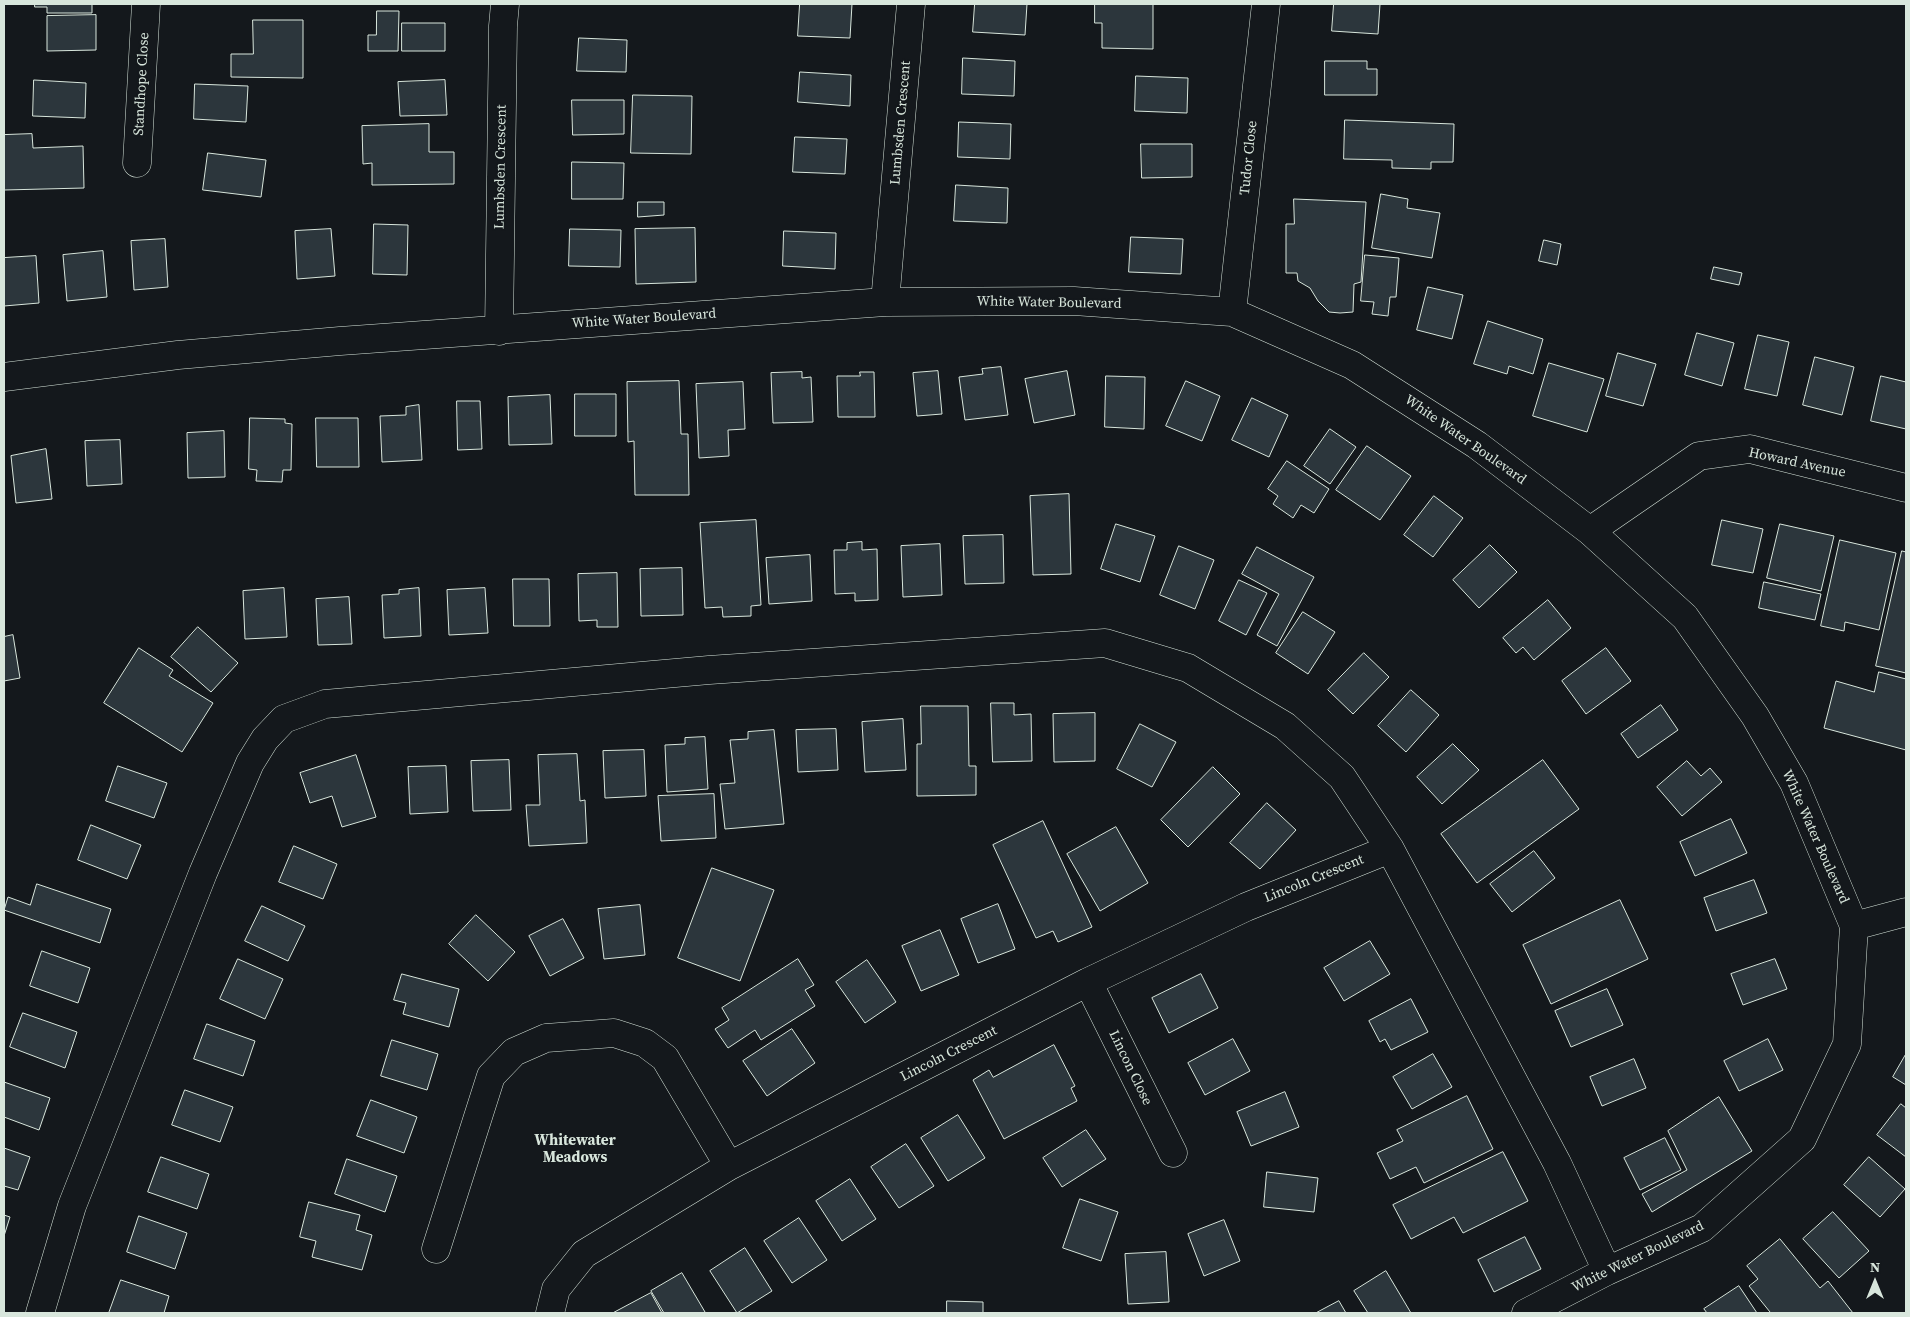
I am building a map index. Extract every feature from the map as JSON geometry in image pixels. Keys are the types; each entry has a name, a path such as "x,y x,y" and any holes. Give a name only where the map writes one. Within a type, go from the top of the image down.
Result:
{"street":[{"name":"Standhope Close","path":"137,163 146,4"},
{"name":"Lumbsden Crescent","path":"499,331 503,26 505,4"},
{"name":"Lumbsden Crescent","path":"885,302 911,4"},
{"name":"Tudor Close","path":"1232,312 1266,4"},
{"name":"White Water Boulevard","path":"4,377 178,355 340,341 885,302 1074,300 1232,312 1352,365 1477,445 1590,530 1685,617 1755,716 1794,783 1854,926 1848,1044 1802,1139 1702,1228 1608,1271 1526,1313"},
{"name":"Howard Avenue","path":"1590,530 1700,456 1750,450 1906,488"},
{"path":"40,1313 72,1206 203,874 250,763 265,739 284,719 325,704 709,670 1105,643 1188,668 1285,726 1342,777 1390,849 1557,1162 1608,1271"},
{"name":"Lincoln Crescent","path":"550,1313 556,1289 584,1254 729,1166 1088,982 1246,907 1390,849"},
{"path":"1854,926 1906,912"},
{"name":"Lincon Close","path":"1088,982 1173,1153"},
{"path":"436,1249 492,1076 514,1052 546,1038 614,1033 644,1043 665,1058 729,1166"}],"building":[{"path":"35,4 92,4 92,13 47,13 47,7 35,7"},
{"path":"800,4 852,4 850,38 798,36"},
{"path":"975,4 1027,4 1025,35 973,32"},
{"path":"1095,4 1153,4 1153,49 1102,48 1102,23 1095,23"},
{"path":"1334,4 1380,4 1378,34 1332,31"},
{"path":"377,11 399,11 398,51 368,51 368,35 376,35"},
{"path":"96,15 96,50 47,51 47,16"},
{"path":"253,20 303,20 303,78 231,77 231,54 253,54"},
{"path":"402,23 445,23 445,51 402,51"},
{"path":"579,38 627,40 626,72 577,71"},
{"path":"963,58 1015,61 1014,96 962,94"},
{"path":"1325,61 1367,61 1367,69 1377,69 1377,95 1325,95"},
{"path":"800,72 851,75 850,106 798,102"},
{"path":"1136,76 1188,78 1187,113 1135,111"},
{"path":"34,80 86,83 85,118 33,116"},
{"path":"445,80 447,115 400,116 398,82"},
{"path":"195,84 248,86 246,122 194,119"},
{"path":"633,95 692,96 691,154 631,153"},
{"path":"572,100 624,100 624,134 573,135"},
{"path":"1345,120 1454,124 1453,162 1431,162 1431,169 1392,168 1392,160 1344,159"},
{"path":"959,122 1011,124 1010,159 958,157"},
{"path":"429,124 429,152 454,152 454,184 372,185 372,163 363,164 362,126"},
{"path":"32,134 33,148 83,146 84,188 4,190 4,135"},
{"path":"795,137 847,139 845,174 793,172"},
{"path":"1141,144 1192,144 1192,177 1142,178"},
{"path":"208,153 266,160 261,197 203,190"},
{"path":"572,162 624,163 623,199 572,199"},
{"path":"956,185 1008,188 1007,223 954,221"},
{"path":"1381,194 1408,199 1407,208 1440,213 1432,258 1372,248"},
{"path":"1294,199 1366,202 1361,282 1354,284 1353,312 1329,312 1318,301 1310,288 1298,281 1297,273 1286,273 1286,224 1294,224"},
{"path":"638,202 664,202 664,215 638,217"},
{"path":"374,224 408,225 407,275 373,274"},
{"path":"695,228 696,282 636,284 635,229"},
{"path":"331,229 335,276 297,279 295,231"},
{"path":"570,229 621,230 620,267 569,266"},
{"path":"784,231 836,233 835,269 783,266"},
{"path":"1131,237 1183,239 1181,274 1129,272"},
{"path":"165,239 168,287 134,290 131,241"},
{"path":"1544,240 1561,244 1557,265 1539,261"},
{"path":"103,251 107,297 67,301 63,255"},
{"path":"1365,255 1399,258 1396,297 1390,297 1388,316 1372,314 1374,302 1361,301"},
{"path":"36,256 39,303 4,306 4,258"},
{"path":"1714,267 1742,273 1739,285 1711,279"},
{"path":"1428,287 1463,295 1452,339 1417,330"},
{"path":"1488,321 1543,339 1533,374 1509,366 1507,374 1474,364"},
{"path":"1697,333 1734,343 1722,386 1685,375"},
{"path":"1758,335 1789,342 1777,396 1745,389"},
{"path":"1618,353 1656,364 1643,406 1606,396"},
{"path":"1815,357 1854,367 1842,415 1803,405"},
{"path":"1549,363 1604,379 1587,432 1533,416"},
{"path":"1001,367 1008,415 965,420 959,377 983,374 982,369"},
{"path":"938,371 942,414 917,416 913,373"},
{"path":"1067,371 1075,415 1034,423 1025,379"},
{"path":"802,372 802,378 811,377 813,422 773,423 771,373"},
{"path":"860,372 874,372 875,417 838,417 837,376 860,376"},
{"path":"1106,376 1145,377 1144,429 1105,427"},
{"path":"1881,376 1906,382 1906,429 1871,421"},
{"path":"679,381 681,434 688,434 689,495 635,495 634,441 628,442 627,382"},
{"path":"1186,381 1220,396 1202,441 1166,426"},
{"path":"743,382 745,429 728,430 729,456 699,458 696,384"},
{"path":"575,394 616,394 616,436 575,436"},
{"path":"550,395 552,444 509,445 508,397"},
{"path":"1252,398 1288,415 1269,457 1232,440"},
{"path":"457,401 480,401 482,449 458,450"},
{"path":"419,405 422,460 382,462 380,416 406,415 406,407"},
{"path":"250,418 285,419 285,423 292,424 291,470 283,470 282,482 256,481 257,470 249,469"},
{"path":"316,418 358,418 359,467 317,467"},
{"path":"1330,429 1356,447 1330,484 1304,466"},
{"path":"224,431 225,477 188,478 187,433"},
{"path":"120,440 122,484 87,486 85,441"},
{"path":"1367,446 1411,476 1380,520 1336,490"},
{"path":"46,449 52,499 16,503 11,456"},
{"path":"1287,461 1329,489 1314,513 1301,505 1293,518 1273,504 1278,496 1268,489"},
{"path":"1069,494 1071,574 1033,575 1030,496"},
{"path":"1434,496 1463,518 1433,557 1404,535"},
{"path":"756,520 761,605 751,606 751,616 723,617 722,607 705,608 700,523"},
{"path":"1722,520 1763,529 1753,573 1712,565"},
{"path":"1116,524 1155,536 1140,582 1101,569"},
{"path":"1780,524 1834,536 1821,591 1767,578"},
{"path":"1003,535 1004,583 965,584 963,536"},
{"path":"1840,540 1896,553 1879,630 1845,622 1844,631 1821,626"},
{"path":"862,542 862,550 877,549 878,600 855,601 855,593 835,594 834,550 847,550 847,543"},
{"path":"940,544 942,595 903,597 901,546"},
{"path":"1490,545 1517,572 1479,608 1453,580"},
{"path":"1179,546 1214,560 1195,609 1160,595"},
{"path":"1257,547 1314,577 1277,646 1257,635 1279,594 1242,574"},
{"path":"1902,551 1906,552 1906,673 1876,666"},
{"path":"810,555 812,601 769,604 766,558"},
{"path":"682,568 683,615 641,616 640,569"},
{"path":"617,573 618,627 597,627 597,620 579,621 578,574"},
{"path":"513,579 549,579 550,626 514,626"},
{"path":"1239,580 1267,593 1246,635 1219,621"},
{"path":"1764,582 1821,594 1815,620 1759,608"},
{"path":"284,588 287,637 245,639 243,591"},
{"path":"419,588 421,636 384,638 382,595 399,594 399,590"},
{"path":"485,588 488,633 449,635 447,590"},
{"path":"349,597 352,644 318,645 316,599"},
{"path":"1548,600 1571,628 1534,660 1523,647 1516,653 1503,638"},
{"path":"1303,612 1335,632 1308,674 1276,653"},
{"path":"198,627 238,663 211,692 171,657"},
{"path":"13,635 20,678 4,681 4,637"},
{"path":"139,648 173,670 169,676 213,703 182,752 104,703"},
{"path":"1606,648 1631,681 1586,714 1562,681"},
{"path":"1364,653 1389,677 1353,714 1328,690"},
{"path":"1879,672 1906,679 1906,750 1824,728 1836,681 1874,692"},
{"path":"1411,690 1439,715 1406,752 1378,726"},
{"path":"991,703 1014,703 1014,715 1031,714 1032,761 993,762"},
{"path":"1661,705 1678,730 1638,758 1621,734"},
{"path":"921,706 968,706 969,766 976,766 976,795 917,796 917,744 921,744"},
{"path":"1095,713 1095,761 1054,762 1053,714"},
{"path":"903,719 906,770 865,772 862,722"},
{"path":"1140,724 1176,742 1152,787 1117,769"},
{"path":"836,729 838,770 798,772 796,730"},
{"path":"774,730 784,824 725,829 720,784 735,783 730,740 748,739 748,732"},
{"path":"705,737 708,789 667,792 665,745 685,744 685,738"},
{"path":"1453,744 1479,770 1442,804 1417,777"},
{"path":"644,750 646,796 605,798 603,751"},
{"path":"577,754 580,801 585,800 587,843 529,846 526,805 540,805 538,755"},
{"path":"356,755 376,817 342,827 332,796 310,803 300,773"},
{"path":"509,760 511,810 473,811 471,761"},
{"path":"1543,760 1579,809 1477,883 1441,834"},
{"path":"1687,761 1701,776 1710,768 1722,782 1682,816 1657,787"},
{"path":"118,766 167,783 154,818 106,801"},
{"path":"446,766 448,812 410,814 408,767"},
{"path":"1213,767 1240,794 1188,847 1161,820"},
{"path":"714,794 716,838 661,841 658,796"},
{"path":"1267,803 1296,830 1260,869 1230,843"},
{"path":"1731,819 1747,853 1695,876 1680,842"},
{"path":"1043,821 1092,927 1058,942 1053,931 1036,938 993,845"},
{"path":"91,825 141,845 127,879 78,860"},
{"path":"1116,827 1148,883 1100,911 1067,854"},
{"path":"294,846 337,864 323,899 279,882"},
{"path":"1534,851 1555,878 1512,912 1490,884"},
{"path":"712,868 774,890 740,981 678,958"},
{"path":"1754,880 1767,913 1716,931 1704,898"},
{"path":"37,884 111,909 100,943 4,910 8,897 30,905"},
{"path":"1620,900 1648,959 1551,1004 1523,945"},
{"path":"998,904 1015,949 978,963 961,919"},
{"path":"640,905 645,955 604,959 598,909"},
{"path":"262,906 305,926 288,961 245,941"},
{"path":"476,915 515,952 488,981 449,944"},
{"path":"563,919 584,958 550,976 529,936"},
{"path":"940,930 959,975 921,991 902,946"},
{"path":"1370,941 1390,974 1344,1001 1324,968"},
{"path":"42,951 90,968 78,1003 30,986"},
{"path":"238,959 283,979 265,1019 220,999"},
{"path":"798,959 814,985 805,990 815,1006 761,1040 755,1030 728,1048 715,1029 729,1020 722,1008"},
{"path":"1775,959 1787,989 1743,1005 1731,974"},
{"path":"867,960 896,1002 865,1023 836,982"},
{"path":"402,974 459,989 449,1027 403,1014 406,1003 394,1000"},
{"path":"1201,974 1218,1008 1169,1033 1152,998"},
{"path":"1607,989 1623,1025 1571,1047 1555,1011"},
{"path":"1411,999 1428,1032 1391,1050 1385,1039 1380,1042 1369,1021"},
{"path":"23,1013 77,1032 65,1068 10,1047"},
{"path":"207,1024 255,1041 243,1076 194,1059"},
{"path":"792,1029 815,1063 767,1096 743,1061"},
{"path":"1233,1039 1250,1071 1205,1095 1188,1063"},
{"path":"1768,1039 1783,1070 1739,1091 1724,1061"},
{"path":"392,1040 438,1054 427,1090 381,1076"},
{"path":"1054,1045 1075,1086 1071,1088 1077,1101 1004,1139 973,1080 989,1070 993,1077"},
{"path":"1433,1054 1452,1087 1412,1109 1393,1077"},
{"path":"1906,1054 1906,1085 1893,1077"},
{"path":"1634,1059 1646,1088 1602,1106 1590,1077"},
{"path":"4,1082 50,1098 39,1130 4,1117"},
{"path":"185,1090 233,1107 220,1142 172,1125"},
{"path":"1285,1092 1299,1127 1251,1146 1237,1112"},
{"path":"1467,1096 1493,1149 1424,1183 1416,1167 1390,1179 1377,1153 1403,1141 1397,1130"},
{"path":"1719,1097 1752,1151 1652,1212 1642,1194 1687,1170 1668,1131"},
{"path":"371,1100 417,1117 404,1153 357,1136"},
{"path":"1901,1104 1906,1108 1906,1157 1877,1135"},
{"path":"958,1115 985,1158 948,1181 921,1138"},
{"path":"1086,1130 1106,1159 1062,1187 1043,1158"},
{"path":"1665,1138 1681,1170 1640,1190 1624,1158"},
{"path":"906,1144 934,1186 899,1208 871,1167"},
{"path":"4,1148 30,1157 18,1190 4,1186"},
{"path":"1503,1152 1528,1201 1463,1233 1454,1217 1411,1239 1393,1205"},
{"path":"161,1157 209,1174 197,1209 148,1192"},
{"path":"1869,1157 1905,1189 1880,1217 1844,1185"},
{"path":"347,1159 397,1176 385,1212 335,1194"},
{"path":"1267,1172 1318,1178 1314,1212 1264,1207"},
{"path":"850,1179 876,1219 842,1241 816,1201"},
{"path":"1080,1199 1118,1212 1101,1261 1063,1248"},
{"path":"309,1202 360,1215 356,1230 372,1235 362,1270 312,1257 316,1241 300,1237"},
{"path":"1833,1212 1869,1251 1839,1278 1803,1239"},
{"path":"4,1215 10,1217 4,1236"},
{"path":"139,1216 187,1233 175,1269 127,1252"},
{"path":"799,1218 827,1260 792,1283 764,1241"},
{"path":"1224,1220 1240,1261 1204,1276 1188,1234"},
{"path":"1525,1237 1541,1269 1494,1292 1478,1260"},
{"path":"1780,1239 1820,1288 1828,1281 1853,1313 1769,1313 1749,1286 1758,1279 1747,1266"},
{"path":"745,1248 772,1291 737,1313 710,1271"},
{"path":"1166,1252 1169,1302 1128,1304 1125,1254"},
{"path":"1386,1271 1411,1313 1368,1313 1354,1291"},
{"path":"682,1273 705,1312 664,1313 651,1291"},
{"path":"121,1280 169,1296 164,1313 109,1313"},
{"path":"1739,1286 1757,1313 1707,1313 1704,1309"},
{"path":"651,1293 662,1313 613,1313"},
{"path":"947,1301 983,1302 983,1313 947,1313"},
{"path":"1339,1301 1346,1313 1316,1313"}],"district":[{"name":"Whitewater Meadows","path":"575,1150"}]}
